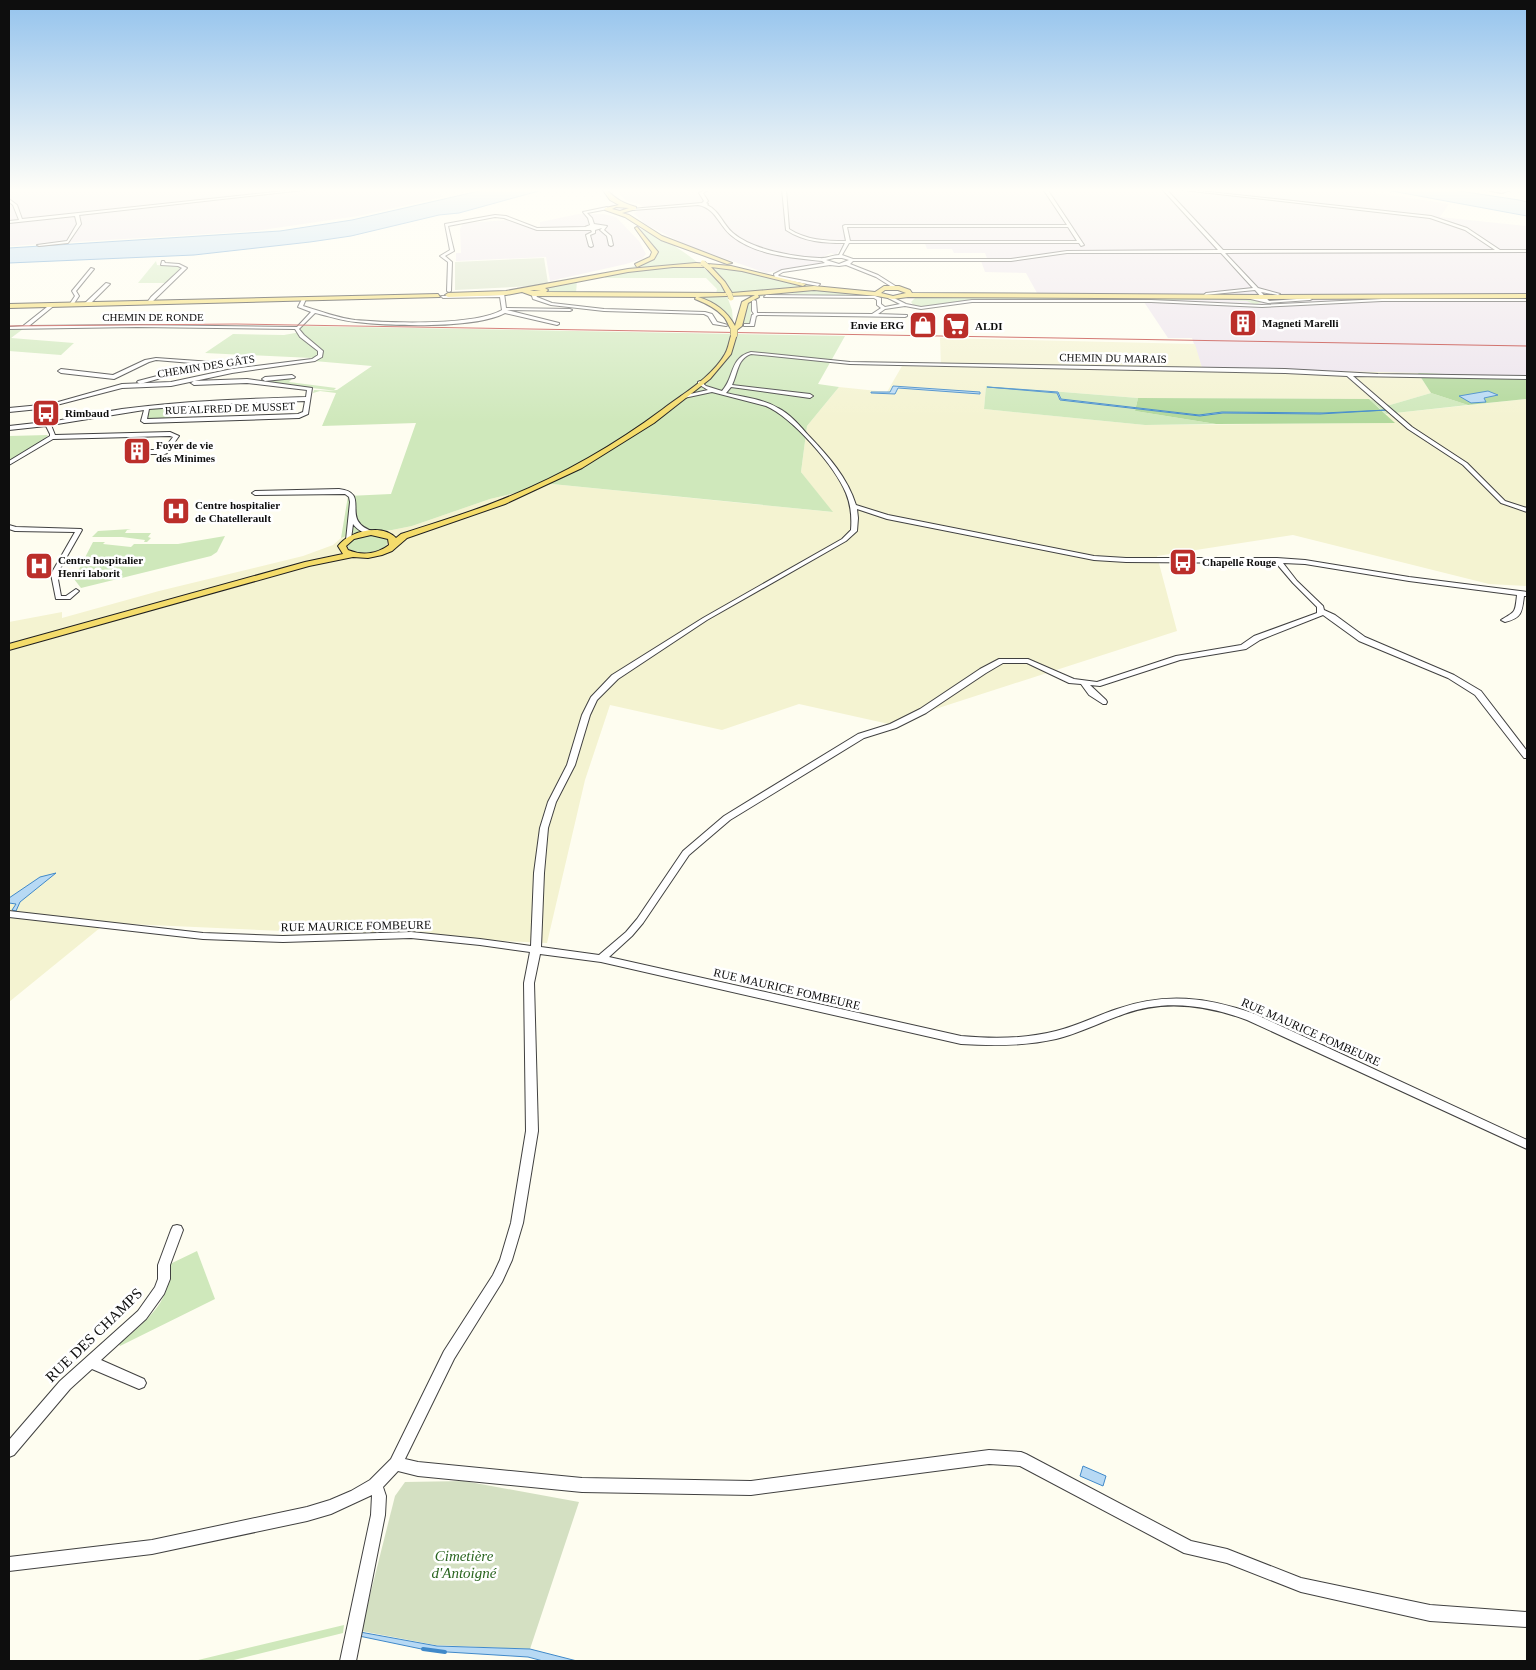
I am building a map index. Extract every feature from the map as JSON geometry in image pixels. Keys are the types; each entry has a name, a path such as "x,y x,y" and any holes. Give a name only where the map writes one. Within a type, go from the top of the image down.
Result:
{"main road":[{"path":"526,292 534,294 628,267"},
{"path":"601,274 650,267"},
{"path":"9,647 316,561 351,555 377,554 393,546 403,536 495,505 572,471 630,436 684,396 700,383 726,356 733,343 732,301 723,283 707,267"},
{"path":"723,267 738,268 776,278 818,285 882,289 890,298 907,294 1264,298 1285,294"},
{"path":"741,267 776,278"},
{"path":"660,295 739,295 818,288 895,288 907,294 989,295 1206,294 1264,298 1278,294 1527,295"},
{"path":"9,641 328,554 358,535 416,527 531,484 589,455 633,427 686,387 708,368 740,326 742,308 746,300 783,290"},
{"path":"9,305 302,299 446,293 503,294 540,291 660,295 706,300 728,317 734,333"},
{"path":"1237,297 1527,295"},
{"path":"53,305 88,304"},
{"path":"377,533 392,538 394,541 393,546"},
{"path":"345,542 344,551 351,555"}],"street":[{"path":"149,302 174,280 184,268 182,267"},
{"path":"449,267 446,293 503,294 504,310"},
{"path":"809,267 782,271 776,274 780,278 818,285"},
{"path":"854,267 877,276 882,289"},
{"path":"1236,267 1264,298"},
{"path":"71,304 77,296 74,292 92,270"},
{"path":"88,304 108,284"},
{"path":"534,294 534,298 546,303 577,307 617,311 701,312 710,315 715,323 726,325"},
{"path":"905,305 907,294"},
{"path":"766,296 875,296 879,299 879,305 884,308"},
{"path":"890,298 905,305"},
{"path":"873,315 884,308 905,305 926,308 972,301 1151,301 1264,298 1527,300"},
{"path":"302,299 300,307 361,321 446,323 495,317 504,310 562,311 577,307"},
{"path":"746,325 752,325 756,314 754,311 754,301"},
{"path":"24,328 53,305"},
{"path":"504,310 557,324"},
{"path":"297,328 314,311"},
{"path":"756,314 905,316"},
{"path":"408,322 414,315"},
{"path":"361,321 365,316"},
{"path":"454,318 464,320"},
{"name":"CHEMIN DE RONDE","path":"9,328 129,326 297,328"},
{"name":"CHEMIN DES GÂTS","path":"9,410 42,408 128,386 179,382 232,371 306,361 320,356 321,351 302,336 297,328"},
{"name":"CHEMIN DU MARAIS","path":"731,386 738,359 743,355 756,353 850,363 1276,371 1349,375 1527,377"},
{"path":"114,377 147,361 156,359 212,363 143,381 136,385"},
{"path":"62,371 114,377 128,386"},
{"path":"1349,375 1410,428 1465,464 1503,502 1527,510"},
{"path":"179,382 247,381 292,377"},
{"name":"RUE ALFRED DE MUSSET","path":"147,408 144,420 299,416 306,413 310,389 247,381"},
{"path":"9,1564 162,1545 331,1507 375,1485 396,1464 449,1356 498,1278 512,1241 532,1131 529,983 536,950 539,873 544,828 552,802 571,766 586,715 594,700 615,677 705,619 852,536 856,525 853,506 842,479 792,420 774,408 760,402 704,388 700,383"},
{"path":"723,392 731,386 810,396"},
{"path":"684,396 698,392 716,391"},
{"path":"9,428 47,425 147,408 220,400 308,399"},
{"path":"42,408 47,425 53,434 52,437"},
{"path":"9,464 52,437 170,434 176,436 165,452 148,452"},
{"path":"256,493 343,492 352,496 352,509 357,526 363,530 377,533"},
{"path":"853,506 896,519 1094,558 1126,560 1277,560 1325,564 1409,579 1524,593 1519,611 1512,618 1505,620"},
{"path":"345,542 352,509"},
{"path":"9,527 15,529 75,528 79,531 54,574 57,598 68,598 76,592"},
{"path":"1277,560 1295,582 1321,607 1321,610 1331,615 1362,638 1471,687 1478,693 1527,756"},
{"path":"601,959 629,934 640,921 680,861 692,847 727,818 861,736 893,726 923,711 983,671 1002,661 1028,661 1072,681 1097,684 1180,658 1243,647 1256,638 1320,614 1321,610"},
{"path":"1083,682 1092,693 1104,702"},
{"name":"RUE MAURICE FOMBEURE","path":"9,914 219,937 283,939 411,935 480,942 601,959 961,1040 986,1042 1038,1039 1076,1029 1138,1006 1158,1002 1196,1002 1231,1009 1278,1029 1527,1145"},
{"name":"RUE DES CHAMPS","path":"9,1450 65,1385 153,1303 164,1279 164,1265 177,1230"},
{"path":"91,1362 139,1384"},
{"path":"396,1464 418,1469 582,1485 751,1488 989,1457 1021,1459 1189,1548 1227,1556 1301,1585 1430,1614 1527,1620"},
{"path":"348,1661 378,1515 379,1496 375,1485"}],"shaded area":[{"path":"548,267 613,267 550,281"},
{"path":"749,267 800,267 766,273"},
{"path":"983,267 1527,267 1527,377 1202,368 1192,338 1168,338 1138,293 1037,293 1026,273 985,272"}],"green space":[{"path":"151,267 182,267 168,283 138,283"},
{"path":"455,267 545,267 548,283 533,286 455,290"},
{"path":"662,267 702,267 726,294 716,294 717,289 706,278 605,278 604,275 581,280 616,272"},
{"path":"711,267 751,272 788,282 819,286 733,294 725,281"},
{"path":"577,281 576,293 549,292 547,288"},
{"path":"811,289 859,294 849,296 767,295 785,291"},
{"path":"727,296 732,310 733,321 709,301 694,297"},
{"path":"917,296 1222,298 1252,299 1262,302 1255,305 1247,301 1227,300 968,300 918,307 914,306 911,302"},
{"path":"755,299 752,306 750,324 742,324 745,305"},
{"path":"301,326 845,336 818,384 839,387 807,426 801,472 833,512 552,484 490,499 412,526 392,530 358,532 341,538 348,496 391,494 416,423 322,426 336,393 320,391 313,393 314,390 337,391 254,381 293,378 289,382 336,388 334,390 337,390 372,366 314,361 312,358 205,353 233,334 284,335 301,332"},
{"path":"9,329 23,329 11,338 74,343 61,355 9,351"},
{"path":"940,338 1195,344 1202,368 1418,373 1431,393 1390,405 1369,399 1138,398 986,386 984,409 1145,425 1394,423 1386,414 1527,399 1527,586 1489,584 1293,535 1157,556 1177,631 889,724 799,704 722,730 610,705 585,780 547,943 106,923 9,1002 9,622 62,612 62,618 159,591 303,556 333,545 341,538 358,532 392,530 412,526 490,499 552,484 832,512 801,472 807,426 839,387 887,392 902,366 941,367"},
{"path":"1418,373 1527,377 1527,399 1468,405 1431,393"},
{"path":"986,386 1138,398 1135,411 1216,424 1145,425 984,409"},
{"path":"1431,393 1468,405 1386,414 1369,399 1390,405"},
{"path":"1138,398 1369,399 1395,423 1216,424 1135,411"},
{"path":"180,405 168,419 146,419 150,409"},
{"path":"48,435 42,442 9,461 9,436"},
{"path":"131,529 125,533 151,533 148,537 151,538 144,542 145,540 122,537 92,537 98,531"},
{"path":"372,535 385,537 388,540 386,546 368,552 358,552 349,549 348,546 352,540"},
{"path":"225,536 217,552 211,556 81,588 74,579 93,542 105,542 103,544 131,547 134,544 178,544"},
{"path":"197,1251 215,1299 120,1346 119,1344 148,1319 162,1300 167,1289 170,1264"},
{"name":"Cimetière d'Antoigné","path":"464,1481 579,1502 530,1649 435,1645 361,1631 395,1496 405,1482"},
{"path":"344,1625 343,1633 230,1661 194,1661"}],"water":[{"path":"893,386 980,392 980,394 898,388 895,394 871,393 890,392"},
{"path":"987,387 1058,392 1061,399 1199,415 1222,412 1323,413 1387,410 1320,414 1223,413 1200,416 1060,400 1057,393"},
{"path":"1488,391 1498,395 1484,398 1486,402 1471,403 1459,396"},
{"path":"56,873 20,902 16,911 12,910 16,904 9,903 9,898 40,877"},
{"path":"1083,1466 1106,1476 1103,1486 1080,1476"},
{"path":"360,1632 437,1646 530,1649 577,1661 543,1661 528,1657 431,1651 359,1636"}],"waterway":[{"path":"423,1649 445,1652"}],"railway":[{"path":"9,326 236,324 1527,346"}],"place":[{"name":"Magneti Marelli","path":"1243,323"},
{"name":"Envie ERG","path":"923,325"},
{"name":"ALDI","path":"956,326"},
{"name":"Rimbaud","path":"46,413"},
{"name":"Foyer de vie des Minimes","path":"137,451"},
{"name":"Centre hospitalier de Chatellerault","path":"176,511"},
{"name":"Chapelle Rouge","path":"1183,562"},
{"name":"Centre hospitalier Henri laborit","path":"39,566"}]}
